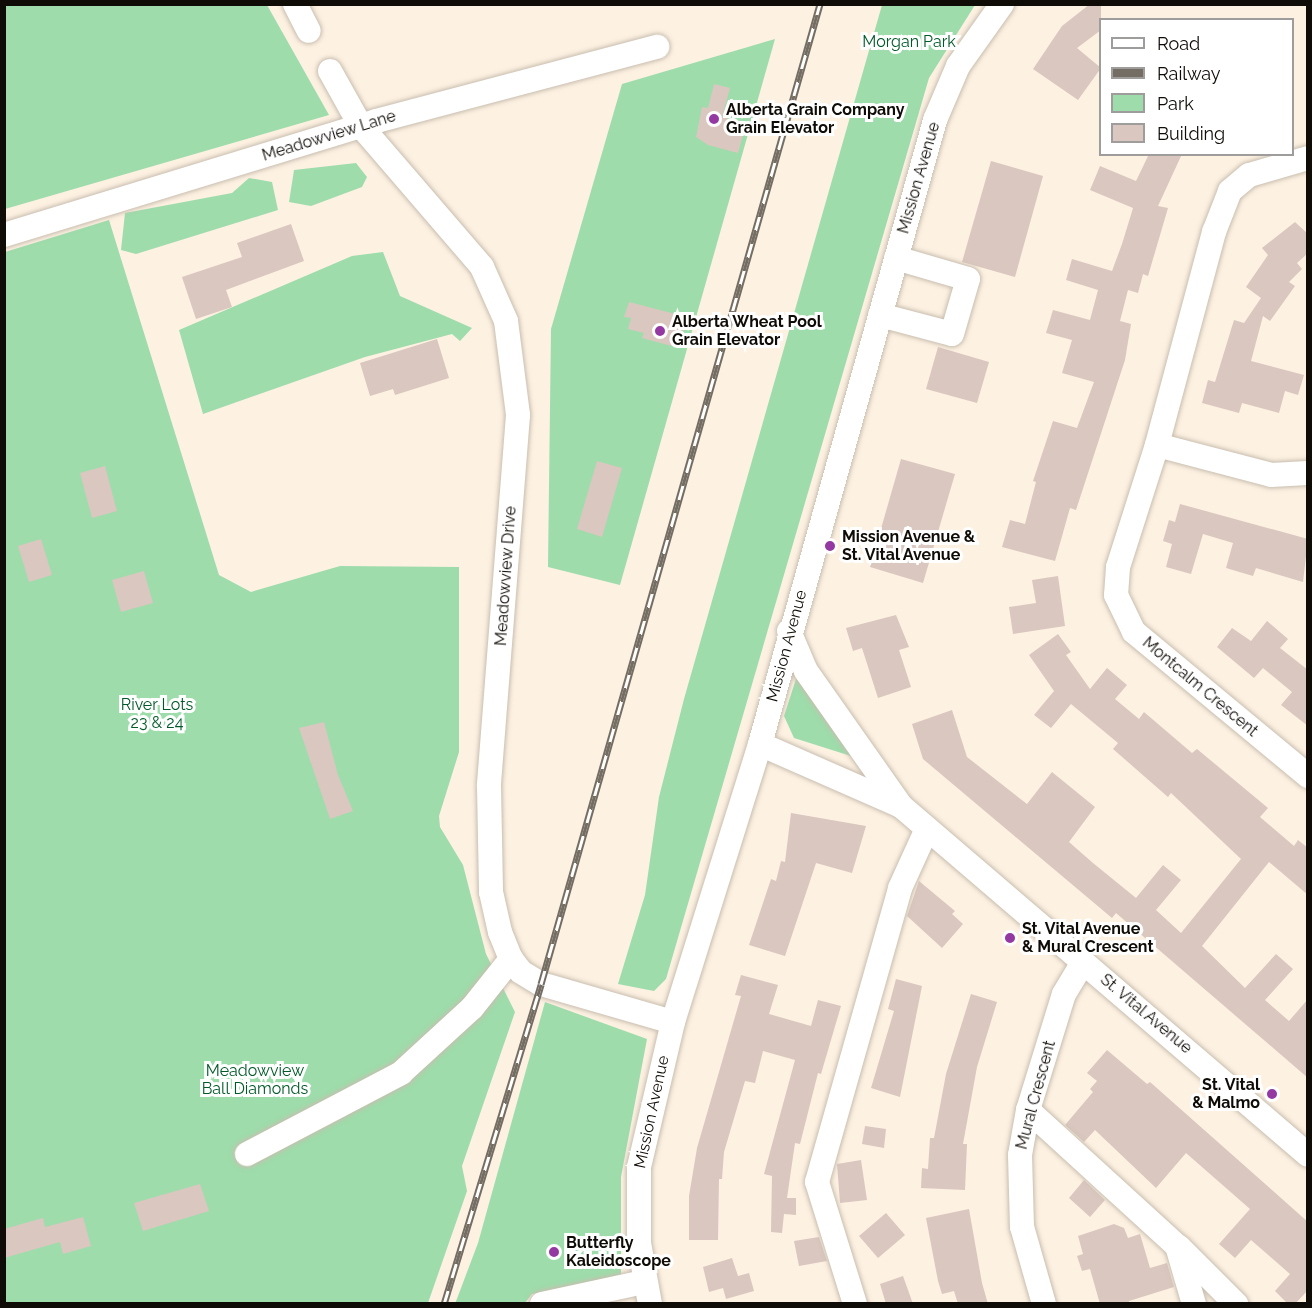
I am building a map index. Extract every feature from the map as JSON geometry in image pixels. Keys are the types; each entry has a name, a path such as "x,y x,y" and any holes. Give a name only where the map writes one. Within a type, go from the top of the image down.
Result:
{"street":[{"path":"296,4 309,31"},
{"name":"Mission Avenue","path":"647,1293 639,1243 639,1167 673,1022 760,744 789,631 946,93 973,41 1002,4"},
{"name":"Meadowview Lane","path":"4,235 360,125 657,47"},
{"name":"Meadowview Drive","path":"330,71 360,125 482,267 506,321 518,415 489,786 488,844 491,892 511,959"},
{"name":"Montcalm Crescent","path":"1308,158 1249,175 1230,191 1214,232 1157,445 1118,567 1116,595 1123,615 1134,632 1308,776"},
{"path":"880,315 952,334 968,279 896,258"},
{"path":"1157,445 1271,475 1308,473"},
{"name":"St. Vital Avenue","path":"789,631 806,671 901,806 926,831 1308,1155"},
{"name":"St. Vital Avenue","path":"760,744 901,806"},
{"path":"855,1304 817,1182 900,888 926,831"},
{"path":"247,1154 401,1073 472,1008 511,959 521,972 541,984 673,1022"},
{"name":"Mural Crescent","path":"1044,1304 1028,1251 1019,1203 1020,1155 1028,1110 1064,994 1083,962"},
{"path":"1028,1110 1177,1246 1227,1300"},
{"path":"1177,1246 1194,1304"},
{"path":"542,1304 647,1293"}],"green space":[{"path":"4,5 267,5 329,115 5,209"},
{"name":"Morgan Park","path":"882,5 975,5 929,78 666,979 654,991 618,984 645,895 659,797 684,699"},
{"path":"775,39 620,585 548,567 551,329 622,84"},
{"path":"356,163 367,177 362,187 311,206 289,202 294,170"},
{"path":"249,178 272,182 278,210 136,254 121,250 125,213 232,193"},
{"path":"109,220 219,575 251,592 340,566 459,567 459,752 439,816 440,827 463,865 486,954 515,1012 462,1166 467,1191 428,1303 5,1304 5,252"},
{"path":"383,252 400,296 472,328 460,341 452,334 365,357 203,414 179,330 352,256"},
{"path":"796,679 854,757 794,738 784,716"},
{"path":"545,1002 647,1039 621,1177 621,1278 532,1294 525,1303 455,1304 478,1243"}],"building":[{"path":"1090,4 1101,4 1099,32 1077,48 1099,66 1099,71 1078,100 1033,69 1062,26"},
{"name":"Alberta Grain Company Grain Elevator","path":"714,84 730,88 722,117 746,124 738,153 708,145 696,137 702,107 708,108"},
{"path":"1148,156 1181,156 1158,206 1168,208 1148,276 1143,274 1138,293 1128,290 1120,321 1131,324 1125,360 1076,510 1070,508 1055,561 1002,547 1010,520 1025,524 1036,482 1033,481 1053,421 1077,428 1094,382 1062,373 1072,340 1046,333 1053,310 1090,320 1098,290 1066,280 1072,259 1112,271 1122,244 1133,208 1090,190 1100,166 1136,181"},
{"path":"991,161 1043,176 1015,277 962,262"},
{"path":"1295,222 1308,234 1308,253 1297,263 1302,269 1289,282 1295,286 1270,321 1263,316 1251,361 1304,375 1298,395 1285,391 1279,413 1242,403 1239,413 1202,403 1208,380 1215,382 1234,320 1244,323 1261,298 1246,287 1268,255 1262,248"},
{"path":"291,224 304,261 226,290 232,307 196,319 182,277 242,257 237,243"},
{"name":"Alberta Wheat Pool Grain Elevator","path":"629,302 687,317 679,348 642,338 644,333 628,329 631,318 624,317"},
{"path":"437,339 449,378 395,395 393,389 370,396 360,363"},
{"path":"938,347 989,362 977,403 926,389"},
{"path":"901,459 955,474 923,583 870,567"},
{"path":"597,461 622,468 602,537 577,529"},
{"path":"105,466 117,511 92,518 80,473"},
{"path":"1180,504 1308,539 1303,582 1256,568 1253,576 1226,568 1233,543 1203,534 1191,574 1166,567 1172,544 1163,541 1169,520 1175,522"},
{"path":"41,539 52,575 29,582 18,546"},
{"path":"144,571 153,603 121,612 112,580"},
{"path":"1058,576 1065,626 1013,634 1009,607 1036,603 1032,580"},
{"path":"896,615 909,647 899,650 911,687 878,698 862,648 853,651 846,628"},
{"path":"1267,621 1288,639 1280,648 1308,670 1308,726 1281,705 1292,692 1263,668 1254,678 1217,647 1232,628 1251,641"},
{"path":"1058,634 1071,652 1066,655 1090,689 1107,668 1127,685 1115,699 1139,719 1144,712 1192,753 1197,749 1268,808 1260,817 1294,846 1298,840 1308,848 1308,895 1269,862 1202,946 1245,988 1276,954 1293,969 1265,1000 1289,1021 1308,999 1308,1078 1116,913 1112,918 923,759 912,724 952,710 967,757 1027,804 1052,772 1095,807 1069,842 1093,863 1136,898 1163,865 1181,880 1156,910 1181,933 1241,859 1171,793 1168,797 1113,749 1118,743 1071,704 1051,728 1034,715 1054,691 1029,655"},
{"path":"324,722 338,775 353,811 330,819 299,728"},
{"path":"791,813 866,826 852,873 816,863 785,956 749,945 771,879 776,881 781,861 785,862"},
{"path":"919,881 955,911 952,914 963,924 942,948 907,916"},
{"path":"741,975 778,985 769,1014 811,1026 818,1000 841,1006 821,1074 818,1073 800,1144 795,1143 787,1198 796,1198 796,1215 784,1214 782,1233 771,1232 772,1176 764,1174 795,1060 763,1051 755,1083 745,1081 724,1152 722,1179 719,1179 718,1240 689,1240 689,1196 697,1148 741,996 735,995"},
{"path":"896,979 922,986 900,1097 871,1088 894,1011 888,1009"},
{"path":"971,994 997,1002 977,1067 963,1144 967,1144 965,1190 921,1188 922,1168 928,1169 930,1138 934,1138 946,1074"},
{"path":"1107,1050 1147,1084 1150,1082 1308,1222 1308,1290 1295,1304 1288,1304 1275,1291 1290,1274 1251,1240 1235,1258 1219,1244 1250,1209 1186,1153 1156,1188 1095,1130 1084,1142 1065,1125 1093,1092 1090,1089 1097,1081 1087,1073"},
{"path":"865,1126 886,1129 884,1148 862,1144"},
{"path":"861,1160 867,1200 840,1203 837,1164"},
{"path":"1084,1180 1105,1200 1090,1217 1069,1198"},
{"path":"200,1184 209,1211 143,1231 134,1203"},
{"path":"969,1209 988,1304 958,1304 954,1291 942,1294 938,1281 926,1218"},
{"path":"886,1213 905,1235 878,1258 859,1236"},
{"path":"83,1217 91,1246 63,1254 60,1242 4,1258 4,1229 43,1218 45,1227"},
{"path":"1114,1224 1124,1228 1128,1238 1140,1234 1150,1268 1167,1263 1174,1287 1129,1301 1129,1304 1100,1304 1090,1269 1082,1271 1077,1256 1083,1254 1078,1236"},
{"path":"819,1237 827,1261 799,1266 794,1241"},
{"path":"732,1258 738,1276 749,1273 754,1291 726,1299 723,1288 709,1292 703,1267"},
{"path":"903,1276 913,1304 886,1304 880,1284"}],"railway":[{"path":"444,1304 541,984 820,4"}],"place":[{"name":"Alberta Grain Company Grain Elevator","path":"714,119"},
{"name":"Alberta Wheat Pool Grain Elevator","path":"660,331"},
{"name":"Mission Avenue & St. Vital Avenue","path":"830,546"},
{"name":"St. Vital Avenue & Mural Crescent","path":"1010,938"},
{"name":"St. Vital & Malmo","path":"1272,1094"},
{"name":"Butterfly Kaleidoscope","path":"554,1252"}],"park label":[{"name":"River Lots 23 & 24","path":"157,714"},
{"name":"Meadowview Ball Diamonds","path":"255,1080"}]}
